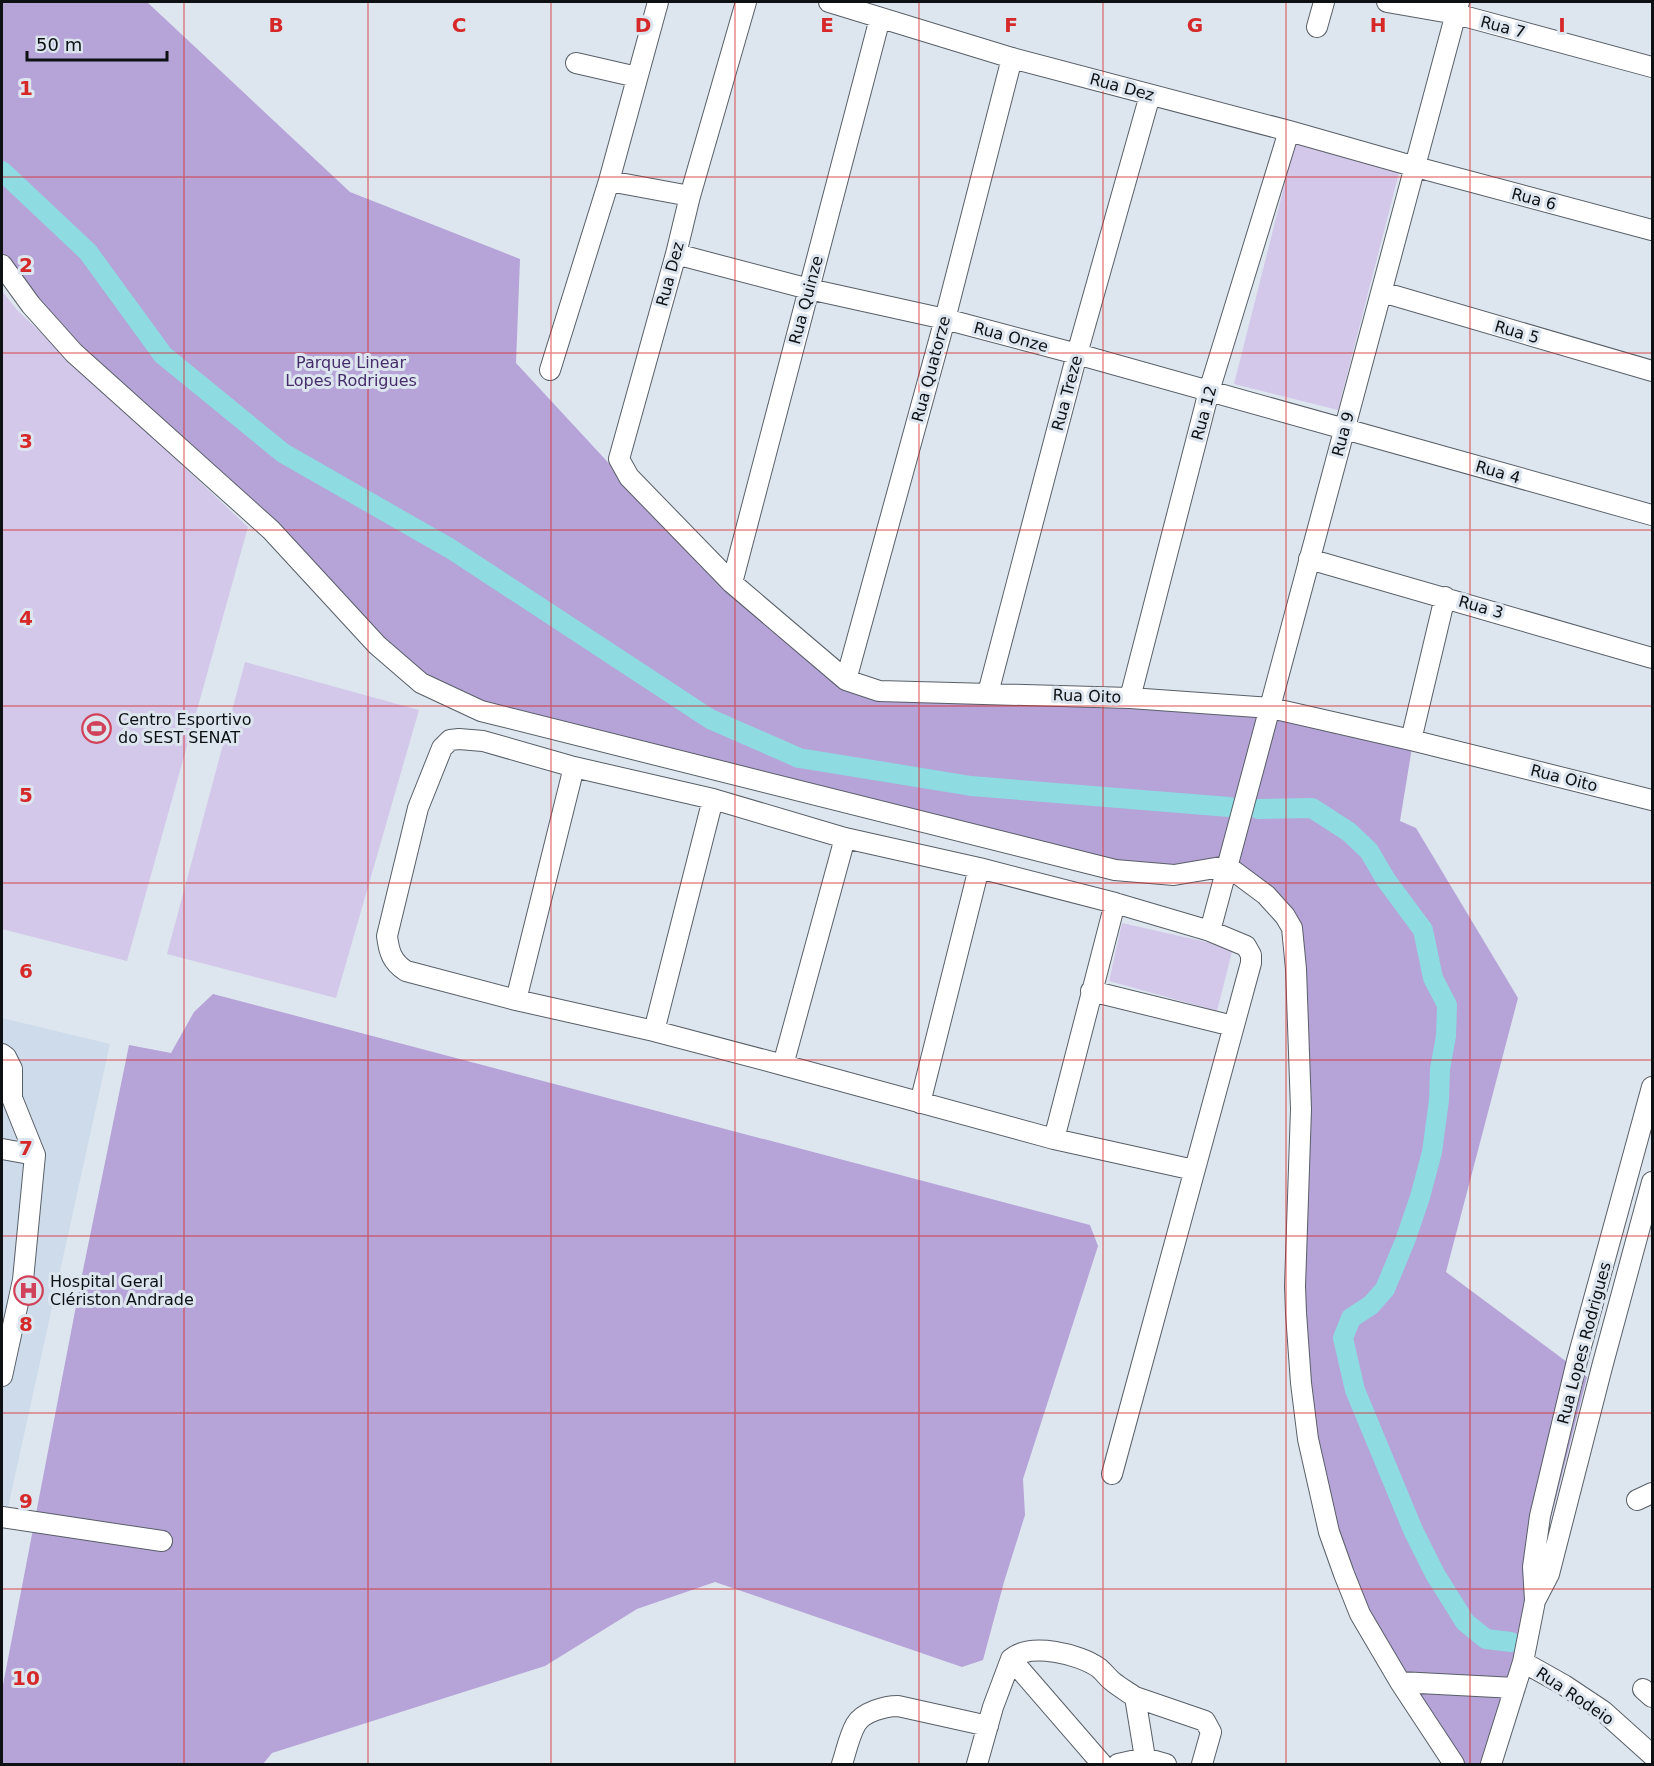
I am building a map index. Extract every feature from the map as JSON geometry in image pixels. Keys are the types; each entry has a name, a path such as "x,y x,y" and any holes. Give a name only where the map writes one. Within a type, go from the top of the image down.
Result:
{"street":[{"path":"550,370 609,181 658,2"},
{"name":"Rua Dez","path":"623,443 690,196 746,2"},
{"name":"Rua Dez","path":"829,2 1012,58 1289,131 1416,168"},
{"path":"1317,27 1324,2"},
{"name":"Rua 7","path":"1387,2 1457,8 1653,67"},
{"name":"Rua 9","path":"1210,931 1457,8"},
{"name":"Rua Quinze","path":"732,583 880,18"},
{"name":"Rua Quatorze","path":"846,680 945,320 1012,58"},
{"path":"576,63 637,77"},
{"name":"Rua Treze","path":"988,693 1077,354 1150,94"},
{"name":"Rua 12","path":"1130,698 1209,391 1289,131"},
{"name":"Rua 6","path":"1416,168 1653,230"},
{"path":"609,181 690,196"},
{"name":"Rua Onze","path":"676,254 1077,354 1344,429"},
{"path":"2,265 31,305 74,353 271,530 377,645 421,684 481,711 1115,870 1174,875 1227,866 1266,895 1290,922 1296,969 1301,1109 1295,1286 1301,1383 1308,1439 1329,1532 1360,1614 1400,1682 1454,1764"},
{"name":"Rua 5","path":"1382,292 1653,371"},
{"name":"Rua 4","path":"1344,429 1653,515"},
{"name":"Rua Oito","path":"623,443 619,459 628,477 732,583 846,680 879,691 1130,698 1271,708 1653,800"},
{"name":"Rua 3","path":"1309,559 1653,658"},
{"path":"1411,740 1445,597"},
{"path":"1112,1474 1251,963 1251,955 1246,946 1210,931 1115,903 979,868 844,838 713,799 574,767 483,741 450,740 442,748 418,808 387,936 392,957 398,966 417,975 654,1031 1054,1139 1194,1170"},
{"path":"516,1000 574,767"},
{"path":"654,1031 713,799"},
{"path":"783,1065 844,838"},
{"path":"920,1103 979,868"},
{"path":"1054,1139 1115,903"},
{"path":"1091,991 1233,1026"},
{"path":"2,1054 12,1069 7,1096 35,1155 23,1280 2,1376"},
{"name":"Rua Lopes Rodrigues","path":"1491,1764 1522,1662 1535,1601 1533,1566 1540,1516 1577,1361 1653,1087"},
{"path":"2,1149 35,1155"},
{"name":"Rua Lopes Rodrigues","path":"1535,1601 1549,1574 1602,1367 1653,1182"},
{"path":"2,1517 162,1541"},
{"path":"977,1764 1011,1659 1017,1653 1038,1649 1076,1657 1098,1667 1111,1681 1136,1697 1205,1721 1211,1732 1202,1764"},
{"path":"1011,1659 1102,1764"},
{"name":"Rua Rodeio","path":"1522,1662 1564,1685 1603,1711 1653,1755"},
{"path":"1400,1682 1515,1688"},
{"path":"1136,1697 1145,1758"},
{"path":"842,1764 857,1722 887,1706 898,1706 988,1726"},
{"path":"1118,1764 1145,1758 1167,1764"}],"shaded area":[{"path":"1295,143 1400,169 1338,410 1234,384"},
{"name":"Centro Esportivo do SEST SENAT","path":"2,291 18,311 248,527 127,961 2,929"},
{"path":"245,662 419,710 336,998 167,954"},
{"path":"1122,923 1233,948 1217,1011 1109,981"},
{"name":"Hospital Geral Clériston Andrade","path":"2,1018 110,1044 2,1535"}],"green space":[{"name":"Parque Linear Lopes Rodrigues","path":"2,2 147,2 350,192 520,259 516,363 616,471 843,681 1130,694 1414,735 1400,821 1416,828 1518,998 1446,1272 1587,1377 1534,1584 1484,1764 1455,1764 1322,1539 1290,1284 1291,932 1240,877 1176,878 480,708 420,681 270,527 71,346 2,257"},
{"path":"213,994 1090,1225 1098,1246 1023,1479 1025,1515 983,1660 962,1667 715,1582 637,1609 545,1666 272,1753 263,1764 2,1764 2,1690 129,1045 171,1053 194,1012"}],"waterway":[{"path":"2,171 88,252 163,355 283,453 451,549 710,719 799,758 971,786 1229,807"},
{"path":"1258,809 1312,808 1349,832 1369,851 1386,880 1423,930 1433,978 1447,1005 1446,1036 1440,1069 1439,1100 1432,1152 1420,1197 1385,1289 1371,1305 1351,1318 1343,1338 1355,1390 1413,1530 1435,1574 1465,1622 1486,1639 1511,1642"}],"place":[{"name":"Centro Esportivo do SEST SENAT","path":"97,728"},
{"name":"Hospital Geral Clériston Andrade","path":"29,1290"}]}
